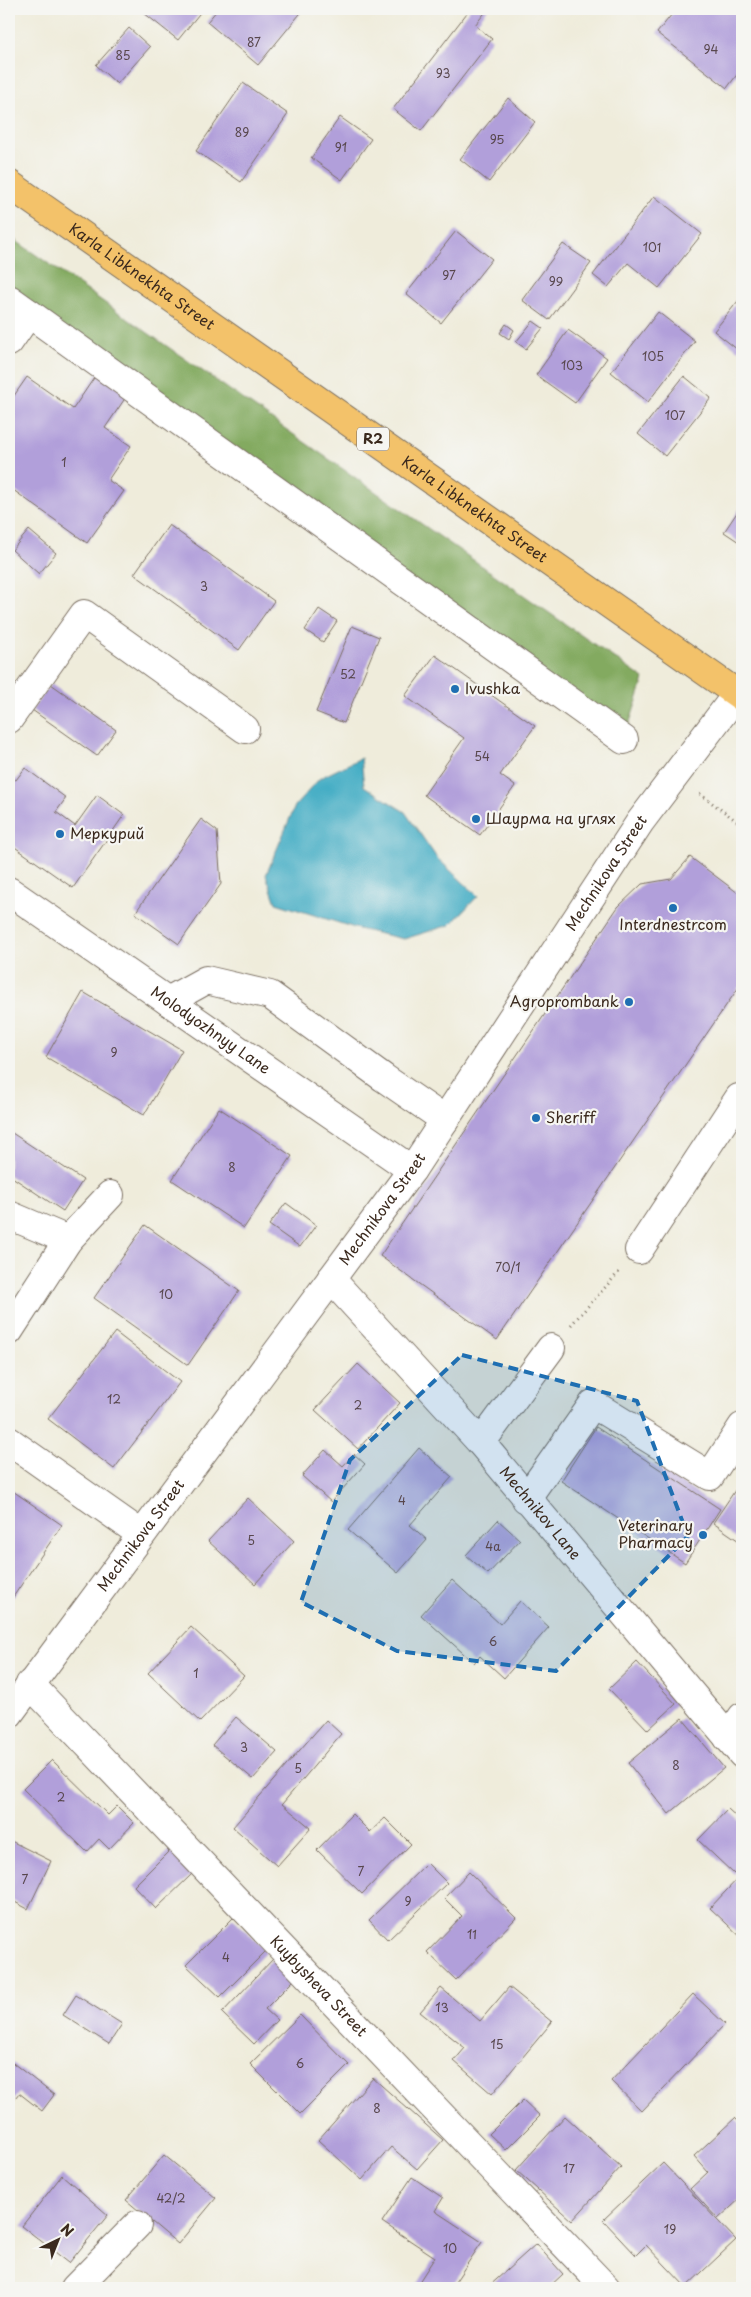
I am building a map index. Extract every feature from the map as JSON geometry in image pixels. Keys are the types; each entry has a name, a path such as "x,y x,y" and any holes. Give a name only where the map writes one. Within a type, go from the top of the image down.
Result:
{"main road":[{"name":"Karla Libknekhta Street","path":"9,184 740,695"}],"street":[{"path":"9,342 19,306 624,740"},
{"path":"9,719 84,614 245,729"},
{"name":"Mechnikova Street","path":"9,1714 412,1170 640,822 740,695"},
{"name":"Molodyozhnyy Lane","path":"9,891 412,1170"},
{"path":"168,1001 206,980 270,995 445,1120"},
{"path":"639,1250 739,1098 742,1100"},
{"path":"9,1331 68,1240 110,1195"},
{"path":"9,1215 68,1240"},
{"name":"Mechnikov Lane","path":"331,1278 481,1443 526,1500 737,1736"},
{"path":"481,1443 551,1348"},
{"path":"526,1500 593,1404 710,1476 742,1427"},
{"path":"9,1441 141,1534"},
{"name":"Kuybysheva Street","path":"30,1684 606,2288"},
{"path":"75,2288 137,2225"}],"path":[{"path":"551,1348 639,1250"}],"highlighted area":[{"path":"462,1355 637,1401 688,1536 556,1671 397,1651 301,1602 350,1460"}],"green space":[{"path":"9,236 644,679 624,740 9,299"}],"water":[{"path":"361,758 364,786 405,812 437,858 478,896 450,925 404,939 358,929 276,903 266,875 295,806 320,778"}],"building":[{"path":"139,9 203,9 178,40"},
{"path":"218,9 304,9 258,65 207,22"},
{"path":"470,9 488,9 475,25 492,39 421,131 393,109"},
{"path":"676,9 742,9 742,68 727,88 657,33"},
{"path":"129,28 150,47 117,84 96,65"},
{"path":"243,83 288,114 241,182 196,151"},
{"path":"508,98 535,122 489,182 460,159"},
{"path":"340,117 371,139 342,180 311,158"},
{"path":"654,196 702,234 659,288 628,263 608,287 593,275"},
{"path":"456,231 492,259 441,323 406,294"},
{"path":"563,244 591,263 549,320 522,300"},
{"path":"742,296 742,345 738,350 714,331"},
{"path":"658,312 695,341 648,402 611,372"},
{"path":"533,321 543,328 526,349 516,342"},
{"path":"506,324 514,330 509,339 500,333"},
{"path":"568,330 607,358 575,403 536,375"},
{"path":"98,372 128,394 105,428 131,446 108,480 124,491 87,543 9,487 9,403 27,377 73,409"},
{"path":"684,376 711,398 665,456 638,434"},
{"path":"742,505 742,544 724,532"},
{"path":"169,525 274,601 239,650 134,574"},
{"path":"29,530 56,553 39,574 12,550"},
{"path":"319,609 337,621 323,642 305,630"},
{"path":"352,626 379,637 344,723 316,712"},
{"path":"435,655 535,726 500,775 515,786 480,835 424,795 464,738 405,696"},
{"path":"51,684 116,730 97,756 32,710"},
{"name":"Меркурий","path":"25,768 66,798 56,812 75,826 97,795 124,815 73,888 9,843 9,782 12,778 16,780"},
{"path":"201,819 217,831 221,884 179,944 135,913"},
{"path":"690,857 742,896 742,990 739,987 497,1340 380,1256 618,907 642,884 671,879"},
{"path":"83,992 182,1050 144,1115 46,1057"},
{"path":"219,1108 292,1156 244,1228 172,1180"},
{"path":"9,1131 83,1180 63,1211 9,1175"},
{"path":"286,1203 316,1225 300,1247 269,1225"},
{"path":"145,1225 239,1291 188,1365 94,1298"},
{"path":"115,1332 180,1382 114,1469 48,1419"},
{"path":"358,1364 400,1403 358,1449 315,1410"},
{"path":"596,1427 720,1509 685,1563 561,1481"},
{"path":"419,1448 452,1477 410,1525 427,1540 398,1573 348,1530"},
{"path":"325,1450 343,1466 354,1454 365,1464 331,1502 302,1476"},
{"path":"742,1480 742,1543 713,1523"},
{"path":"9,1490 62,1525 9,1603"},
{"path":"248,1498 294,1541 255,1584 208,1541"},
{"path":"498,1520 520,1540 488,1574 466,1555"},
{"path":"452,1580 500,1624 520,1601 549,1627 504,1678 480,1656 474,1663 421,1615"},
{"path":"191,1627 244,1676 200,1722 148,1673"},
{"path":"637,1662 676,1704 648,1730 609,1689"},
{"path":"236,1717 277,1752 253,1779 212,1745"},
{"path":"682,1718 724,1768 669,1814 628,1763"},
{"path":"326,1720 341,1734 282,1804 311,1828 277,1866 233,1827"},
{"path":"52,1760 108,1815 117,1806 134,1823 109,1849 99,1839 87,1852 23,1789"},
{"path":"728,1809 742,1822 742,1866 734,1874 698,1840"},
{"path":"352,1814 370,1832 385,1818 411,1844 362,1894 317,1850"},
{"path":"9,1840 51,1861 28,1909 9,1899"},
{"path":"170,1850 193,1873 156,1909 134,1886"},
{"path":"427,1863 447,1883 388,1940 369,1920"},
{"path":"469,1872 516,1918 456,1980 427,1952 462,1916 444,1898"},
{"path":"742,1874 742,1938 710,1908"},
{"path":"233,1918 266,1951 220,1997 186,1965"},
{"path":"273,1959 294,1980 265,2009 277,2020 254,2044 222,2013"},
{"path":"509,1987 552,2022 492,2094 454,2061 465,2048 420,2012 441,1988 480,2021"},
{"path":"693,1994 725,2024 642,2111 611,2081"},
{"path":"76,1995 122,2024 109,2044 63,2015"},
{"path":"300,2015 349,2065 300,2114 250,2064"},
{"path":"9,2060 54,2095 42,2111 19,2093 9,2106"},
{"path":"373,2078 443,2140 417,2169 391,2147 362,2180 318,2140"},
{"path":"523,2100 540,2116 506,2150 489,2134"},
{"path":"565,2116 621,2167 572,2221 516,2170"},
{"path":"735,2118 742,2125 742,2197 718,2219 690,2189 708,2172 694,2156"},
{"path":"164,2155 216,2198 178,2244 126,2200"},
{"path":"663,2163 736,2240 686,2287 646,2245 636,2255 603,2220"},
{"path":"62,2175 108,2215 69,2263 22,2226"},
{"path":"412,2177 443,2198 435,2211 482,2242 451,2288 415,2288 435,2257 382,2222"},
{"path":"536,2244 563,2274 548,2288 487,2288"}],"place":[{"name":"Ivushka","path":"455,689"},
{"name":"Шаурма на углях","path":"476,819"},
{"name":"Меркурий","path":"60,834"},
{"name":"Interdnestrcom","path":"673,908"},
{"name":"Agroprombank","path":"629,1002"},
{"name":"Sheriff","path":"536,1118"},
{"name":"Veterinary Pharmacy","path":"703,1535"}]}
